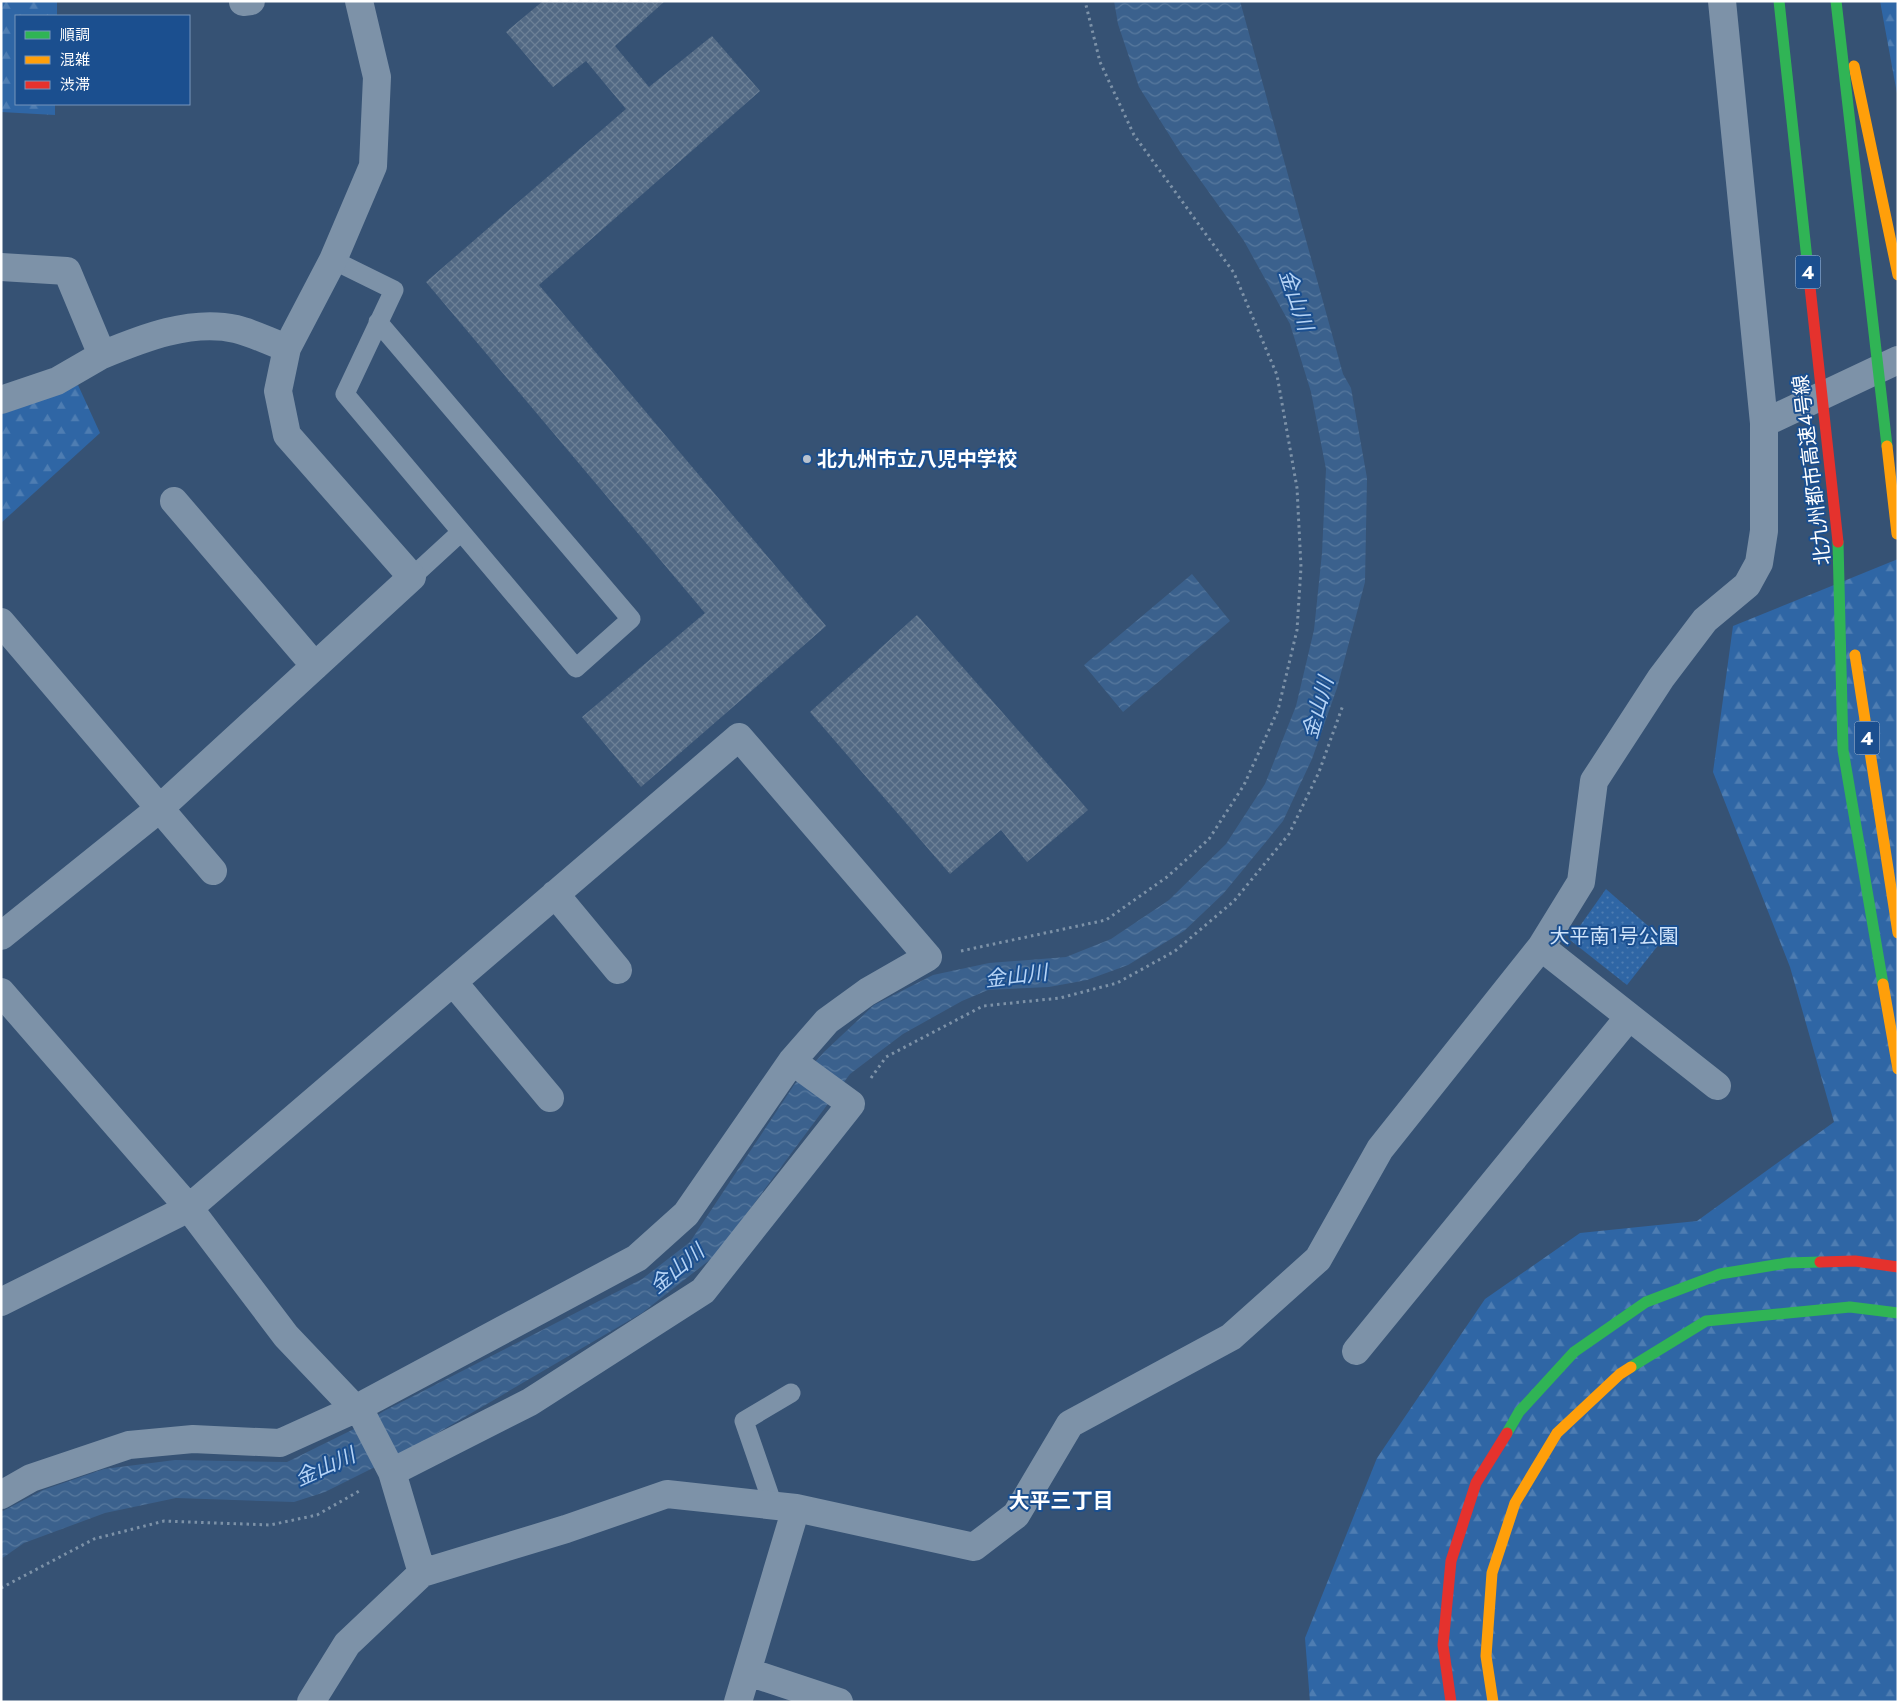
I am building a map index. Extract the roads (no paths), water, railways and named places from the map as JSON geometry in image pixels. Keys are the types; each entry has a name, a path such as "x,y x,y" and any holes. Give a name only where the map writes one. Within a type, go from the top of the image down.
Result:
{"highway":[{"name":"北九州都市高速4号線","path":"1779,1 1838,542 1898,933"},
{"path":"1836,1 1897,537"},
{"path":"1840,1 1898,275"},
{"path":"1838,542 1843,750 1898,1069"},
{"path":"1451,1702 1443,1645 1451,1561 1476,1483 1519,1412 1574,1352 1646,1302 1720,1274 1787,1262 1855,1261 1898,1267"},
{"path":"1493,1702 1486,1656 1492,1574 1515,1503 1557,1433 1620,1374 1706,1321 1850,1307 1898,1313"}],"street":[{"path":"1,936 158,809 412,577 287,435 278,391 287,348 333,260 373,166 377,77 360,1"},
{"path":"311,1702 347,1644 422,1573 566,1529 667,1494 784,1507 974,1547 1016,1515 1070,1424 1231,1337 1318,1259 1380,1149 1541,947 1581,882 1594,781 1661,678 1705,620 1747,585 1759,563 1764,530 1764,423 1722,1"},
{"path":"1,267 67,271 102,355"},
{"path":"1,400 57,381 102,355 143,339 194,327 236,329 287,348"},
{"path":"1764,423 1898,360"},
{"path":"174,501 316,666"},
{"path":"1,622 158,809 213,871"},
{"path":"1,1302 189,1208 738,737 928,957 867,992 827,1021 798,1065 686,1214 636,1258 359,1413 280,1442 193,1439 129,1445 30,1478 1,1495"},
{"path":"555,894 618,970"},
{"path":"1541,947 1717,1086"},
{"path":"453,982 550,1098"},
{"path":"1,992 189,1208 286,1336 359,1413 390,1467 422,1573"},
{"path":"1356,1351 1629,1017"},
{"path":"390,1467 530,1402 703,1291 846,1100 798,1065"},
{"path":"738,1702 748,1672 784,1507"},
{"path":"748,1672 839,1702"}],"lane":[{"path":"333,260 394,290 378,322 345,394 576,668 632,618 378,322"},
{"path":"412,577 461,532"},
{"path":"784,1507 744,1420 791,1393"}],"water":[{"name":"金山川","path":"1114,1 1240,1 1343,374 1351,388 1367,478 1365,582 1337,688 1312,759 1283,821 1223,894 1184,931 1128,965 1087,980 1049,987 988,990 962,1001 903,1034 850,1074 716,1255 642,1313 405,1452 325,1492 294,1502 176,1498 105,1513 24,1543 1,1559 1,1512 43,1490 104,1469 175,1460 287,1462 642,1279 690,1242 794,1085 824,1052 874,1005 933,975 989,963 1066,957 1111,939 1169,900 1226,844 1265,784 1296,706 1314,630 1322,553 1326,469 1311,392 1290,324 1244,241 1180,152 1139,87 1118,24"},
{"path":"1192,574 1230,621 1123,712 1084,665"}],"place":[{"name":"北九州市立八児中学校","path":"807,459"}],"district":[{"name":"大平三丁目","path":"1061,1501"}],"park label":[{"name":"大平南1号公園","path":"1614,936"}]}
